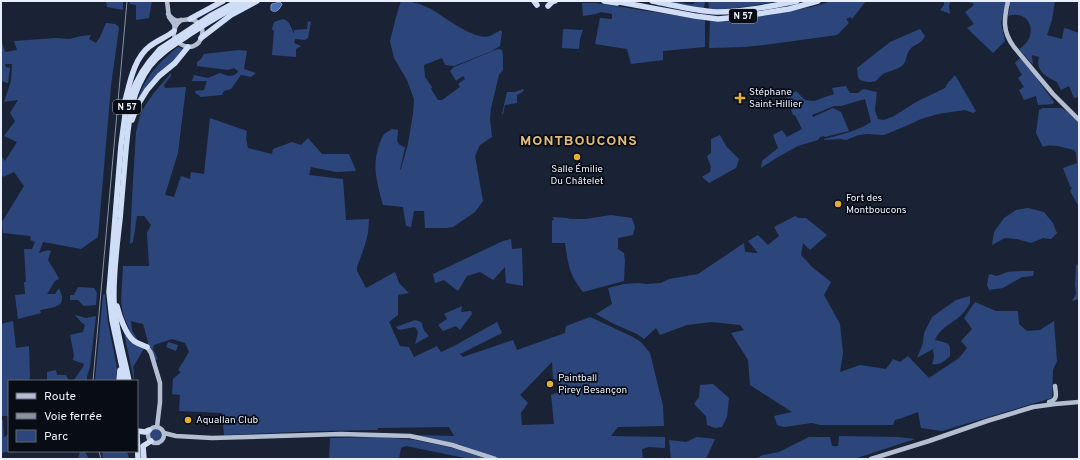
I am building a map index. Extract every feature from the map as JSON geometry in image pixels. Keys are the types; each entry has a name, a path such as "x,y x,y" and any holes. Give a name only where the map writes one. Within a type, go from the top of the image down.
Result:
{"highway":[{"path":"193,20 223,1"},
{"name":"N 57","path":"125,380 112,320 109,283 124,124 130,99 136,83 149,62 164,46 222,9 238,1"},
{"name":"N 57","path":"129,380 116,319 114,293 115,265 127,138 130,112 136,92 145,74 157,58 166,50 215,18 248,1"},
{"path":"201,38 231,15 257,1"},
{"path":"548,6 555,1"},
{"path":"604,1 627,4"},
{"name":"N 57","path":"614,1 695,16 718,18 738,17 789,10 816,2"},
{"name":"N 57","path":"652,1 718,12 744,10 794,1"},
{"path":"816,2 822,1"},
{"path":"111,265 110,247 118,142 123,110 128,91 135,67 144,52 155,42 174,31"},
{"path":"127,138 135,112 144,94 159,76 175,63 185,46"},
{"path":"114,293 118,311 130,336 137,343 147,347"},
{"path":"119,354 119,380"},
{"path":"137,459 142,432"},
{"path":"144,459 144,446 150,441"}],"main road":[{"path":"167,1 168,17 174,24 177,42 185,46 196,44 201,38 202,31 199,24 193,20 174,20 168,14"},
{"path":"1008,1 1004,21 1010,42 1053,94 1079,120"},
{"path":"174,31 176,25 181,20"},
{"path":"1027,62 1079,117"},
{"path":"147,347 151,353 161,388 157,427"},
{"path":"870,459 1054,400 1055,386"},
{"path":"1033,407 1079,402"},
{"path":"164,440 164,433 162,429 157,427 153,427 142,432 150,441 157,444 168,438 176,436"},
{"path":"164,433 176,436 212,438 341,434 410,436 452,445 495,459"}],"green space":[{"path":"106,1 123,1 123,10 107,7"},
{"path":"130,1 152,1 149,18 136,20 136,5 130,4"},
{"path":"401,1 413,2 427,7 468,32 476,35 483,37 490,36 501,30 502,32 500,46 492,51 454,66 445,65 442,58 424,65 425,77 432,87 431,89 438,100 442,100 460,87 458,84 465,79 463,76 456,81 450,71 454,67 498,49 502,50 503,70 499,75 491,108 490,119 492,137 480,145 475,156 483,201 475,212 453,227 425,228 424,211 414,211 411,227 406,226 403,207 383,205 378,187 376,170 377,152 384,134 392,129 398,130 398,142 405,147 400,170 408,144 413,114 414,99 407,80 394,58 390,41"},
{"path":"663,1 693,4 697,1 705,1 704,9"},
{"path":"708,1 779,1 727,9 709,9"},
{"path":"831,1 866,1 852,19 850,17 846,19 849,23 837,35 764,45 709,48 710,21 769,15 810,7"},
{"path":"944,1 951,1 949,5 950,14 940,10 944,5"},
{"path":"967,1 1055,1 1052,20 1047,35 1062,39 1064,28 1079,33 1079,97 1074,98 1069,86 1061,90 1057,82 1042,73 1038,62 1039,57 1032,55 1033,65 1019,49 1025,44 1031,32 1030,25 1023,16 1008,16 1010,6 1005,6 1001,23 1005,41 993,53 967,28 974,24 965,12 974,5 973,3"},
{"path":"582,3 596,3 705,20 705,47 663,51 663,60 631,64 627,49 595,44 600,18 612,19 612,14 601,12 583,16"},
{"path":"283,19 289,23 294,34 294,30 307,29 308,21 311,22 308,38 305,40 295,39 294,43 301,46 296,49 296,57 272,55 274,31 272,29 274,22"},
{"path":"106,23 115,24 119,28 111,86 98,237 81,249 43,242 39,253 48,250 51,251 48,260 59,279 55,281 47,294 55,294 59,288 62,301 57,306 40,310 41,313 18,319 15,295 25,294 24,282 26,282 24,249 32,249 35,242 30,240 30,236 3,233 2,222 24,186 14,172 3,177 1,173 1,156 5,161 17,142 4,136 15,121 10,113 18,100 4,102 11,81 12,64 5,64 6,67 10,68 8,83 1,81 1,43 2,42 5,52 17,50 14,41 56,38 69,39 91,35 89,39 96,43"},
{"path":"563,29 583,30 579,49 562,48"},
{"path":"920,29 925,36 924,38 921,42 911,48 905,62 901,67 883,74 876,81 868,82 860,80 858,77 857,68 890,42"},
{"path":"178,47 183,49 178,57 138,101 137,100 141,91 153,70"},
{"path":"239,50 247,51 244,69 256,73 251,77 241,75 231,89 224,91 222,95 200,97 196,94 195,91 204,90 207,81 192,81 194,75 208,78 220,73 229,76 238,72 234,68 228,70 197,66 197,62 204,54"},
{"path":"1020,58 1035,75 1054,102 1053,104 1038,105 1036,96 1024,100 1019,90 1024,87 1018,78 1022,75 1015,63"},
{"path":"171,73 171,76 164,85 165,88 186,87 178,153 165,195 174,197 181,176 190,179 191,172 204,174 210,118 247,131 246,139 248,148 272,154 273,149 292,142 301,145 308,138 322,154 349,154 356,171 336,172 311,167 309,175 343,179 346,220 369,219 365,245 357,267 357,271 366,288 395,272 399,283 409,293 398,295 398,315 389,322 400,346 409,347 414,357 437,346 441,352 497,322 502,333 460,354 463,357 513,340 517,350 565,333 566,326 590,317 641,342 650,353 663,406 664,426 618,427 611,436 665,437 665,448 649,447 642,449 643,459 499,459 461,445 415,435 454,436 449,427 378,428 378,430 224,435 222,413 179,411 180,395 172,394 173,379 181,372 178,370 189,352 185,343 172,339 154,345 153,349 158,359 154,360 148,347 143,324 131,321 132,330 138,341 131,334 123,314 121,302 123,266 149,266 147,233 151,225 144,216 137,216 133,242 130,244 136,132 143,109 153,94","holes":["552,362 553,379 558,380 558,392 551,395 554,424 522,425 521,413 528,403 520,395"]},
{"path":"955,75 976,111 973,113 965,110 938,114 921,119 884,135 867,134 859,135 846,140 824,140 854,130 871,122 865,99 841,106 834,106 812,115 813,117 833,108 841,112 849,131 820,137 818,140 798,146 761,168 762,161 778,148 773,135 782,130 787,137 802,129 795,115 793,115 787,97 796,91 805,100 814,101 834,94 832,88 846,86 850,93 858,93 863,89 877,92 875,110 878,119 884,120 945,88"},
{"path":"523,89 524,91 517,95 517,103 505,105 502,114 507,92 515,92"},
{"path":"1043,108 1061,108 1079,122 1079,207 1070,191 1072,188 1063,168 1077,163 1076,153 1074,150 1058,146 1043,147 1036,133 1039,110"},
{"path":"720,135 726,146 739,159 736,168 709,183 702,177 710,172 711,167 707,156 711,153 711,139"},
{"path":"1028,208 1044,212 1053,223 1057,233 1051,239 1043,238 1031,243 1017,239 1005,238 992,245 994,232 1004,218 1016,210"},
{"path":"611,215 632,218 635,227 633,235 618,238 618,249 624,253 624,281 583,292 571,273 565,243 552,243 552,221 554,219 552,217 586,219"},
{"path":"795,216 799,218 806,218 827,235 810,250 803,243 801,255 812,267 831,282 824,295 840,324 843,353 840,372 860,365 886,369 893,359 900,362 908,356 929,378 959,358 967,348 961,341 972,329 964,318 975,302 996,311 1018,311 1019,324 1027,331 1040,330 1054,321 1057,361 1053,370 1052,398 942,431 921,428 918,412 895,420 893,425 820,425 812,423 784,427 777,425 774,416 792,412 750,385 748,360 731,333 744,330 740,325 712,322 687,325 660,335 656,328 644,339 637,334 596,314 612,304 608,288 624,284 661,283 669,279 698,274 744,243 745,252 758,253 748,241 758,235 768,245 779,236 774,227"},
{"path":"511,239 512,249 522,248 523,286 506,283 505,267 493,280 480,272 467,276 458,291 444,280 435,283 433,274 503,241"},
{"path":"1079,264 1079,299 1072,301 1076,294 1076,265"},
{"path":"1034,271 1033,276 1022,277 1003,288 989,290 987,285 989,274 997,276 1007,272"},
{"path":"78,287 94,288 97,293 96,305 84,306 78,300 70,300 70,295 74,295"},
{"path":"105,294 108,323 117,368 116,380 95,380 103,295"},
{"path":"970,296 970,303 965,311 942,330 935,340 947,343 950,347 950,356 939,364 932,364 934,357 933,349 917,358 923,343 924,333 932,317 956,300"},
{"path":"462,306 461,312 471,311 472,314 460,330 456,326 443,331 438,325 447,319 444,314"},
{"path":"75,315 86,318 96,316 87,380 74,380 84,364 73,360 74,355 70,335 83,332 85,325"},
{"path":"415,320 421,322 424,330 429,336 415,344 418,332 415,327 399,330 396,327"},
{"path":"13,321 16,348 29,346 29,380 8,380 8,416 2,416 1,325"},
{"path":"125,331 145,347 133,367 134,380 134,380"},
{"path":"168,342 178,345 176,351 166,347"},
{"path":"56,370 57,375 66,375 68,380 47,380 47,372"},
{"path":"713,384 729,398 727,417 722,427 715,428 707,425 706,416 694,404 699,397 700,385"},
{"path":"1,420 3,420 4,437 8,435 8,452 1,453"},
{"path":"156,429 160,431 162,435 160,439 156,441 152,439 150,435 152,431"},
{"path":"839,436 898,437 915,439 854,459 755,459 763,455 779,452 809,437 830,437 832,446 838,446"},
{"path":"382,437 415,440 453,448 487,459 470,459 406,446 401,448 399,459 329,459 330,438"},
{"path":"697,437 715,439 706,459 671,459 669,440 686,442"},
{"path":"80,452 85,452 89,459 78,459"},
{"path":"102,452 127,452 129,459 103,459"}],"shaded area":[{"path":"280,2 282,4 278,10 271,10 272,4"}],"railway":[{"path":"93,380 127,1"},
{"path":"99,452 101,459"}],"place":[{"name":"Stéphane Saint-Hillier","path":"740,98"},
{"name":"Salle Émilie Du Châtelet","path":"577,157"},
{"name":"Fort des Montboucons","path":"838,204"},
{"name":"Paintball Pirey Besançon","path":"550,384"},
{"name":"Aquallan Club","path":"188,420"}],"district":[{"name":"MONTBOUCONS","path":"579,141"}]}
